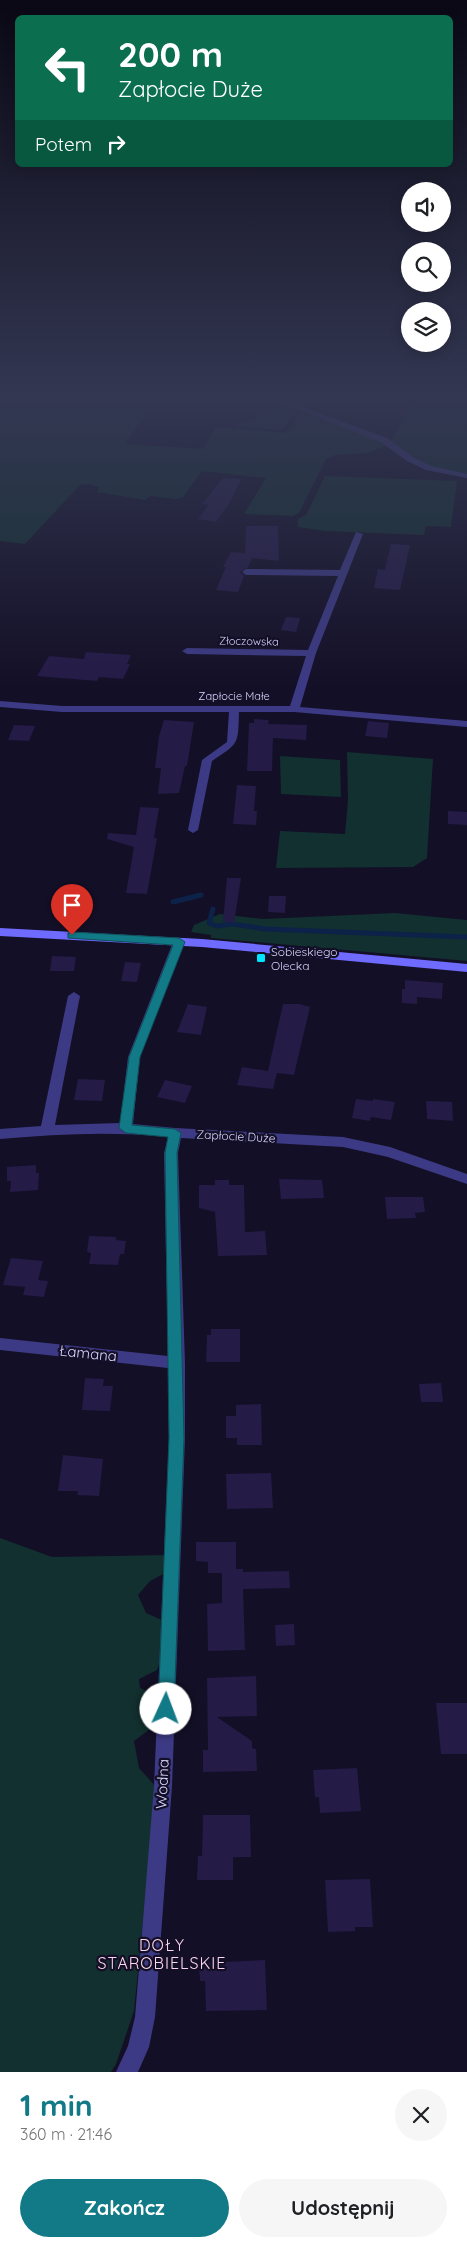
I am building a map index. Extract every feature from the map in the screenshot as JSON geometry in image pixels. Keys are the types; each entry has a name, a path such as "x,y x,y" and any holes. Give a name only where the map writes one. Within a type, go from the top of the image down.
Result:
{"street":[{"path":"294,708 311,653 359,534"},
{"path":"246,572 344,573"},
{"name":"Złoczowska","path":"187,651 311,653"},
{"name":"Zapłocie Małe","path":"0,704 62,709 294,708 467,724"},
{"path":"193,830 207,760 230,744 233,739 234,708"},
{"path":"0,932 179,942 467,968"},
{"path":"126,1128 134,1057 179,942"},
{"path":"47,1130 74,996"},
{"name":"Zapłocie Duże","path":"0,1134 47,1130 126,1128 175,1133 343,1142 390,1152 467,1178"},
{"name":"Wodna","path":"127,2072 138,2047 145,2017 163,1786 177,1438 177,1363 171,1153 175,1133"},
{"name":"Łamana","path":"0,1344 177,1363"}],"green space":[{"path":"0,495 71,495 25,544 0,541"},
{"path":"113,495 185,495 176,499 150,496 145,500"},
{"path":"256,495 308,495 299,513 293,516 244,514"},
{"path":"316,495 455,495 451,527 426,526 424,535 325,531 298,527 298,519 306,515"},
{"path":"347,752 433,759 427,858 413,867 276,868 280,831 345,834 348,800"},
{"path":"280,756 340,760 341,797 281,794"},
{"path":"395,913 467,920 467,961 211,938 211,935 191,932 194,925 220,914 263,919"},
{"path":"0,1538 52,1557 168,1555 167,1572 150,1581 138,1595 146,1613 164,1621 161,1658 157,1670 139,1679 140,1688 160,1697 158,1723 134,1741 139,1768 156,1787 134,2011 116,2064 111,2072 0,2072"}],"building":[{"path":"210,495 234,495 216,522 198,519 209,505 202,504"},
{"path":"246,526 278,526 279,561 252,558 248,567 240,572 244,576 238,592 216,590 226,567 223,567 231,552 245,553"},
{"path":"391,544 410,545 400,590 374,588 378,569 385,570"},
{"path":"286,617 300,618 296,632 281,630"},
{"path":"86,652 131,655 127,664 130,664 123,679 99,677 97,681 37,676 49,656 84,659"},
{"path":"254,719 269,720 268,724 307,725 306,740 273,738 272,771 247,771 249,723 254,723"},
{"path":"164,720 194,722 187,766 185,766 179,793 158,794 161,768 155,768 159,736"},
{"path":"368,721 389,723 387,738 365,736"},
{"path":"14,725 35,726 29,741 8,740"},
{"path":"237,785 256,786 254,811 257,811 256,825 233,824"},
{"path":"140,807 159,808 154,838 157,838 147,894 126,893 134,847 107,839 108,833 136,835"},
{"path":"448,811 467,812 467,825 448,824"},
{"path":"227,878 241,878 234,923 223,921"},
{"path":"269,896 286,896 285,913 268,912"},
{"path":"52,956 76,957 74,971 50,971"},
{"path":"125,962 141,963 137,982 121,981"},
{"path":"405,980 443,983 442,999 417,997 417,1004 402,1003 402,989 405,989"},
{"path":"188,1004 207,1007 201,1035 177,1032"},
{"path":"283,1004 299,1004 310,1007 294,1075 277,1073 273,1089 237,1085 242,1067 268,1071"},
{"path":"78,1079 105,1080 102,1101 74,1100"},
{"path":"165,1080 192,1086 185,1103 157,1097"},
{"path":"356,1099 395,1102 391,1120 371,1117 370,1121 352,1118"},
{"path":"426,1101 452,1102 453,1121 427,1119"},
{"path":"36,1165 36,1173 39,1173 38,1190 10,1192 11,1181 7,1181 7,1167"},
{"path":"279,1179 322,1180 324,1198 281,1199"},
{"path":"215,1180 229,1180 229,1185 244,1185 245,1232 265,1231 267,1255 218,1256 215,1212 199,1208 199,1185 215,1185"},
{"path":"385,1197 423,1197 425,1212 415,1213 416,1218 387,1219"},
{"path":"89,1236 116,1237 116,1240 126,1241 124,1254 120,1254 118,1265 89,1264 91,1253 87,1252"},
{"path":"11,1258 43,1261 38,1280 48,1281 44,1297 23,1295 25,1287 3,1285"},
{"path":"211,1329 240,1329 240,1362 206,1362 207,1335 211,1335"},
{"path":"85,1378 104,1379 103,1386 113,1386 110,1411 82,1410"},
{"path":"441,1383 443,1402 421,1402 419,1384"},
{"path":"261,1404 262,1445 237,1445 237,1438 226,1438 226,1416 236,1416 236,1405"},
{"path":"63,1455 103,1459 99,1496 77,1495 78,1491 58,1491"},
{"path":"271,1473 273,1508 227,1509 226,1474"},
{"path":"196,1542 236,1542 236,1569 243,1569 243,1572 289,1571 290,1588 243,1589 245,1650 208,1651 207,1604 222,1603 222,1573 208,1573 208,1562 196,1561"},
{"path":"294,1624 295,1645 276,1646 275,1625"},
{"path":"256,1676 257,1716 217,1717 252,1741 252,1748 256,1749 257,1771 203,1772 203,1750 208,1750 207,1678"},
{"path":"436,1703 467,1703 467,1754 441,1754"},
{"path":"357,1768 361,1811 320,1813 319,1797 315,1797 313,1770"},
{"path":"203,1815 250,1815 251,1857 233,1857 233,1880 197,1880 198,1856 202,1856"},
{"path":"370,1879 373,1927 355,1927 355,1931 328,1932 325,1880"},
{"path":"265,1960 267,2010 206,2011 205,1981 200,1981 199,1963"}],"waterway":[{"path":"173,902 201,895"},
{"path":"213,909 209,923 217,926 233,924 265,929 467,937"}],"place":[{"name":"Sobieskiego Olecka","path":"261,958"}],"district":[{"name":"DOŁY STAROBIELSKIE","path":"162,1954"}],"route":[{"path":"72,935 179,942 134,1057 126,1128 175,1133 171,1153 177,1363 177,1438 166,1709"}]}
